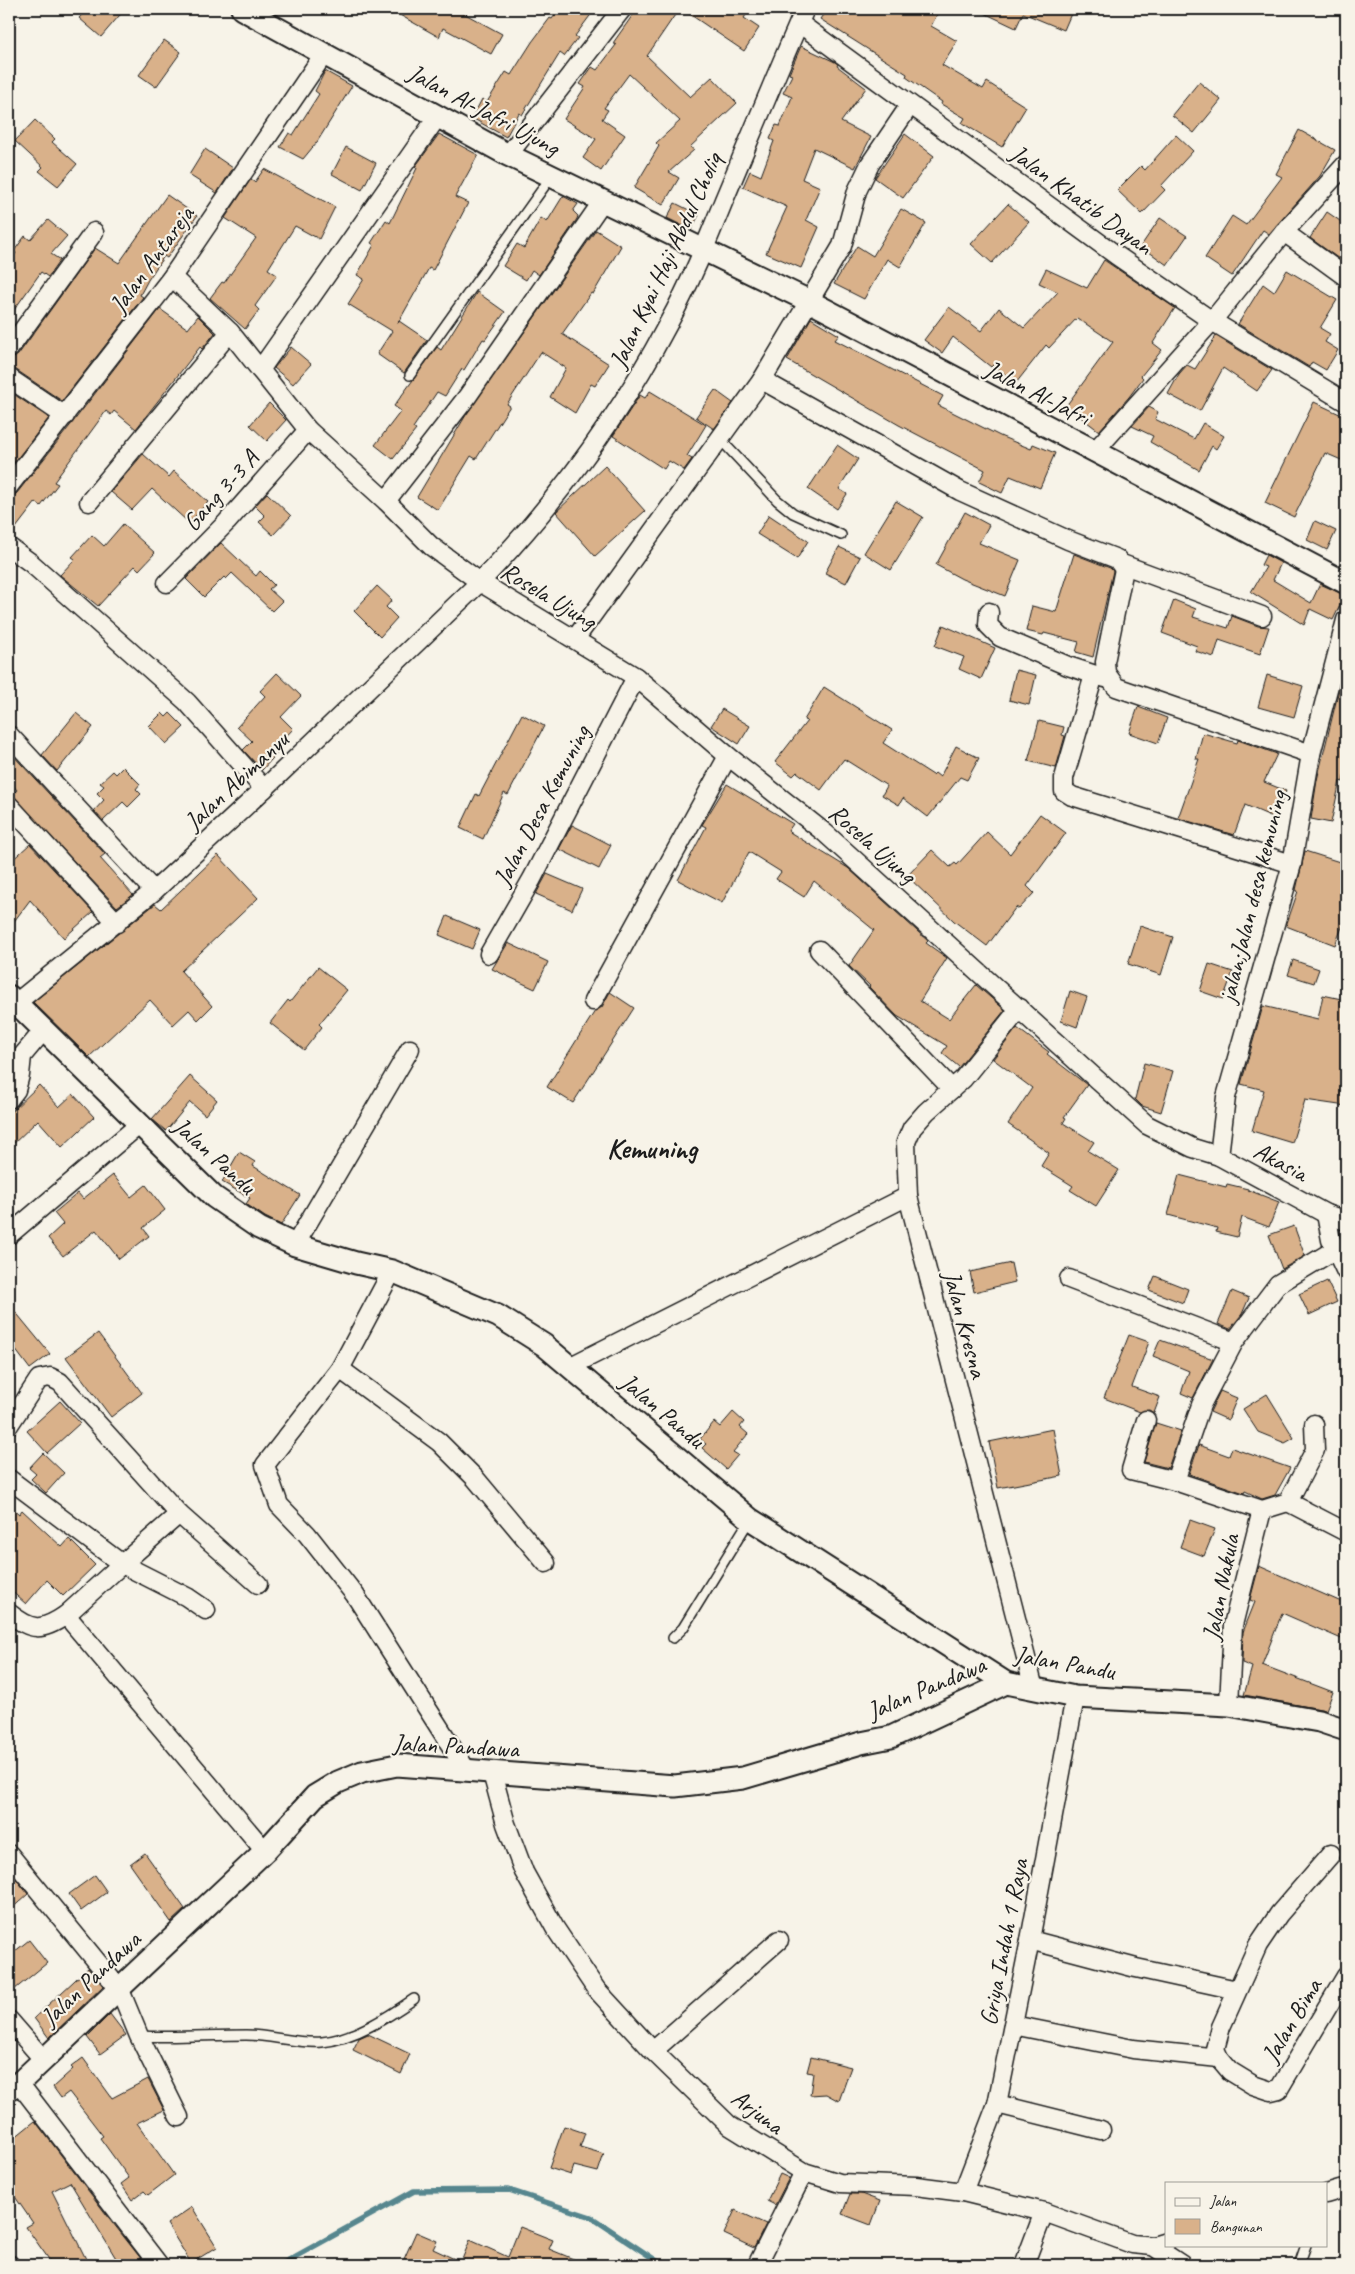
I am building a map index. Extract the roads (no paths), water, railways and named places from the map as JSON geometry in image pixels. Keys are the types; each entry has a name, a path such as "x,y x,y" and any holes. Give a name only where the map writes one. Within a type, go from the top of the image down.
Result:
{"street":[{"name":"Jalan Al-Jafri Ujung","path":"242,9 269,15 324,54 508,155 703,251"},
{"path":"508,155 622,9"},
{"name":"Jalan Khatib Dayan","path":"802,16 910,105 1116,255 1212,321 1346,402"},
{"name":"Jalan Kyai Haji Abdul Choliq","path":"480,582 508,553 568,482 630,392 669,322 703,251 802,16"},
{"name":"Jalan Antareja","path":"9,486 172,277 324,54"},
{"path":"574,639 762,380 842,246 857,191 870,164 910,105"},
{"path":"260,370 438,116"},
{"path":"1094,452 1212,321 1284,232 1346,164"},
{"path":"386,500 467,397 602,202"},
{"path":"9,349 94,232"},
{"path":"1284,232 1346,277"},
{"name":"Jalan Al-Jafri","path":"703,251 808,301 1346,583"},
{"name":"Rosela Ujung","path":"172,277 230,332 308,430 386,500 431,546 480,582 636,677 728,756 825,833 1147,1125 1193,1148 1219,1156"},
{"path":"89,502 230,332"},
{"path":"9,378 65,416"},
{"path":"762,380 960,491 1068,540 1117,559 1122,564 1262,616"},
{"name":"Gang 3-3 A","path":"167,583 227,522 308,430"},
{"path":"9,547 31,563 186,702 264,789"},
{"path":"1122,564 1124,569 1105,662 1106,673 1102,677 1064,778 1064,791 1072,796 1292,864"},
{"name":"Jalan Abimanyu","path":"12,999 116,922 154,891 264,789 480,582"},
{"path":"989,612 988,625 1000,637 1068,666 1102,677 1116,687 1126,691 1311,754"},
{"name":"jalan;Jalan desa kemuning","path":"1219,1156 1226,1096 1292,864 1311,754 1346,620"},
{"name":"Jalan Desa Kemuning","path":"489,954 532,879 636,677"},
{"path":"9,735 154,891"},
{"path":"593,1001 728,756"},
{"path":"9,805 116,922"},
{"path":"819,950 952,1089"},
{"name":"Jalan Pandu","path":"12,999 214,1197 259,1228 295,1245 356,1263 392,1271 498,1316 544,1345 750,1519 1006,1682 1075,1697 1229,1705 1319,1722 1346,1730"},
{"name":"Jalan Kresna","path":"1020,1008 963,1080 912,1128 906,1142 908,1196 1034,1689"},
{"path":"9,1099 16,1090 22,1056 43,1031"},
{"path":"295,1245 410,1049"},
{"path":"9,1235 140,1124"},
{"name":"Akasia","path":"1219,1156 1326,1214 1346,1221"},
{"path":"569,1366 908,1196"},
{"path":"1326,1214 1327,1226 1346,1272"},
{"path":"1175,1481 1201,1405 1234,1342 1278,1284 1336,1249"},
{"path":"392,1271 340,1368 265,1464 270,1484 279,1505 307,1534 355,1595 467,1771"},
{"path":"1069,1280 1234,1342"},
{"path":"340,1368 439,1442 475,1478 546,1563"},
{"path":"9,1425 40,1379 50,1377 60,1382 179,1514 258,1584"},
{"path":"1146,1420 1130,1470 1175,1481 1262,1510 1288,1502 1346,1532"},
{"path":"1288,1502 1315,1450 1314,1424"},
{"path":"9,1479 122,1564 187,1597 206,1610"},
{"name":"Jalan Nakula","path":"1229,1705 1233,1625 1262,1510"},
{"path":"9,1612 33,1627 50,1626 66,1615 179,1514"},
{"path":"66,1615 265,1851"},
{"name":"Jalan Pandawa","path":"14,2086 120,1990 265,1851 315,1796 338,1782 362,1772 397,1765 675,1786 743,1778 861,1743 891,1737 1006,1682"},
{"name":"Griya Indah 1 Raya","path":"963,2192 997,2104 1030,1940 1075,1697"},
{"name":"Arjuna","path":"492,1773 506,1824 524,1872 555,1928 596,1989 653,2051 730,2126 804,2172 840,2183 916,2186 963,2192 1044,2212 1132,2244 1159,2244"},
{"path":"9,1854 120,1990 139,2036 179,2117"},
{"path":"1013,2024 1133,2049 1219,2058 1215,2049 1219,2034 1258,1946 1279,1914 1331,1854"},
{"path":"653,2051 780,1940"},
{"path":"1030,1940 1136,1968 1237,1990"},
{"name":"Jalan Bima","path":"1219,2058 1230,2071 1253,2085 1271,2090 1279,2089 1346,1976"},
{"path":"9,2020 43,2059"},
{"path":"14,2086 159,2265"},
{"path":"997,2104 1101,2130"},
{"path":"757,2265 804,2172"},
{"path":"1328,2193 1346,2188"},
{"path":"1024,2265 1044,2212"},
{"path":"1159,2244 1182,2265"}],"lane":[{"path":"410,375 551,177"},
{"path":"720,439 777,500 793,513 841,535"},
{"path":"673,1638 683,1628 750,1519"},
{"path":"139,2036 178,2038 256,2035 322,2042 344,2036 383,2020 414,1999"},
{"path":"1299,2265 1306,2246"}],"waterway":[{"path":"280,2265 414,2191 509,2190 591,2217 663,2265"}],"district":[{"name":"Kemuning","path":"652,1148"}]}
